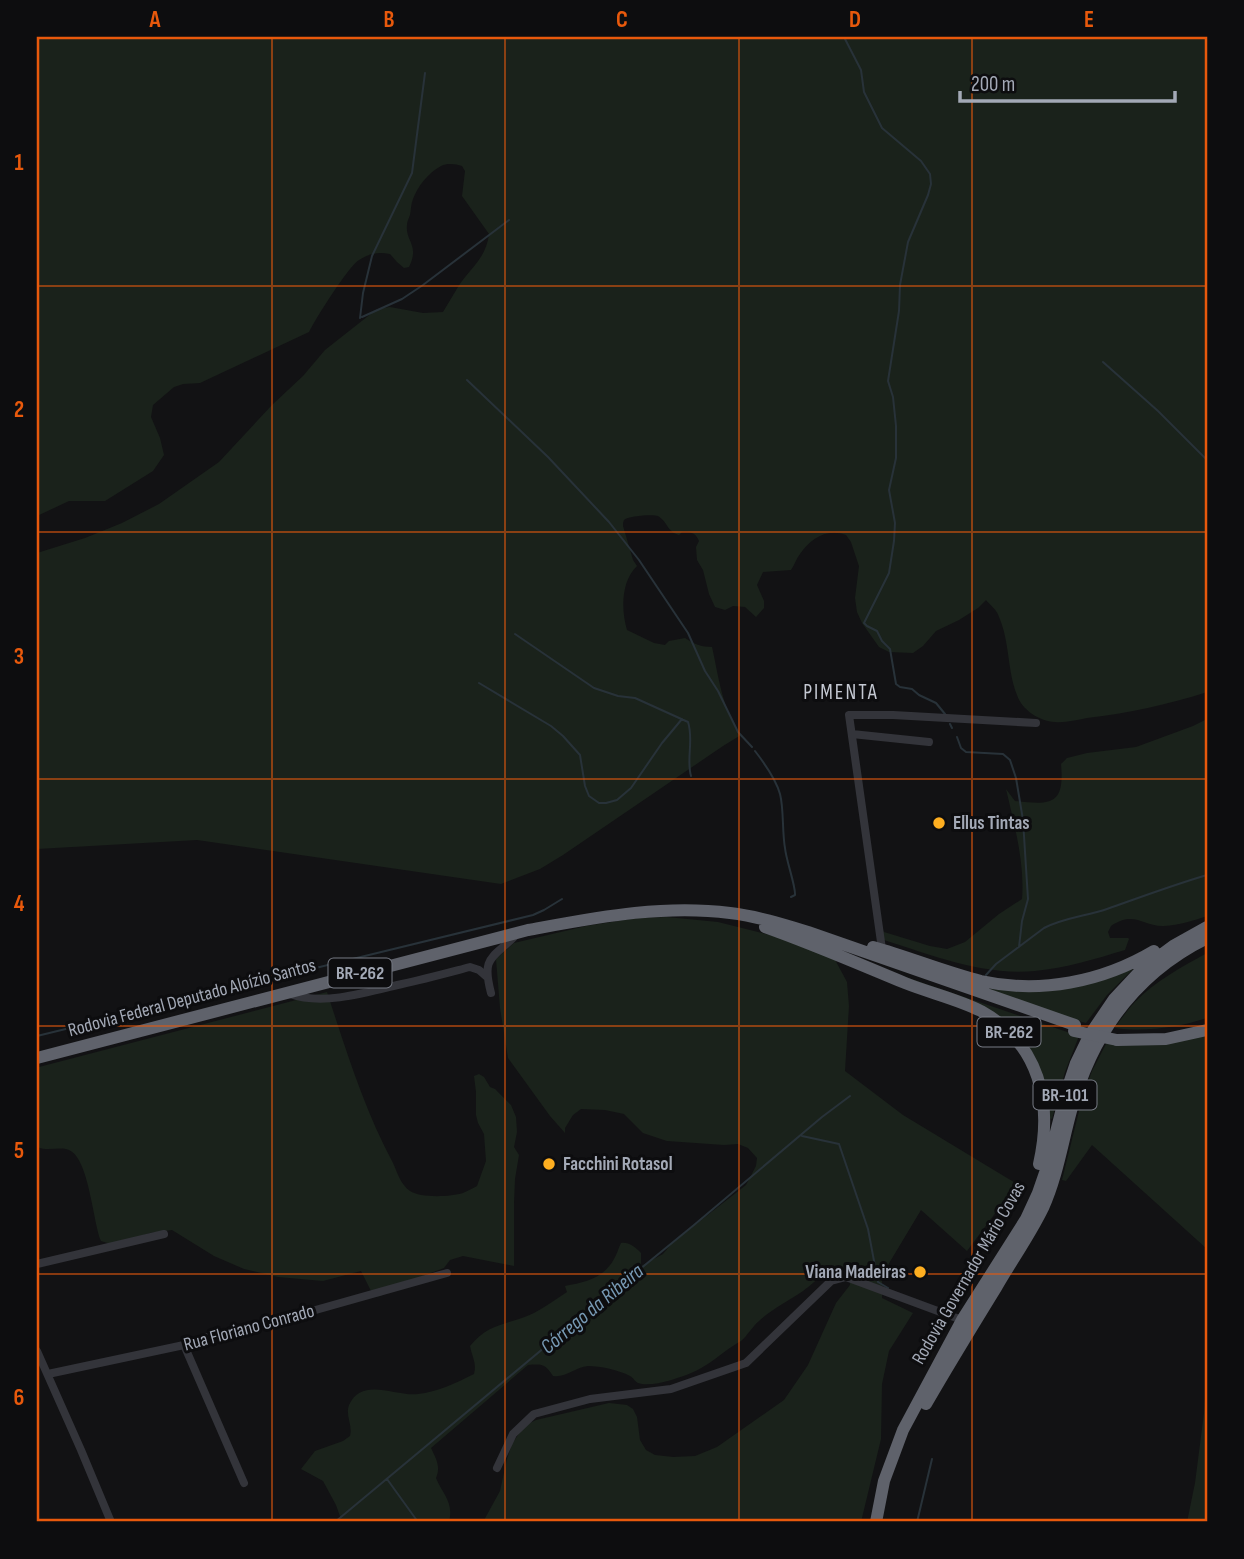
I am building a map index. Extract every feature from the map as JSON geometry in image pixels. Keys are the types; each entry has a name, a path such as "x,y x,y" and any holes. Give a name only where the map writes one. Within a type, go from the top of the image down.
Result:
{"highway":[{"name":"Rodovia Federal Deputado Aloízio Santos","path":"37,1058 519,933 610,916 653,911 687,911"},
{"name":"BR-262","path":"687,911 721,912 780,920 984,981 1044,986 1076,982 1114,971 1145,957 1176,938 1207,926"},
{"name":"BR-262","path":"687,911 752,923 806,939 1074,1028 1118,1036 1167,1039 1207,1030"},
{"name":"BR-262","path":"721,912 787,926 1074,1028"},
{"name":"BR-262","path":"752,923 972,1007 1000,1024 1024,1051 1038,1077 1043,1096 1045,1127 1042,1150 1025,1205 982,1290"},
{"name":"Rodovia Governador Mário Covas","path":"876,1522 884,1481 903,1430 962,1320 1026,1219 1035,1199 1047,1167 1068,1085 1082,1049 1114,999 1142,969 1172,946 1207,926"},
{"name":"Rodovia Governador Mário Covas","path":"884,1522 891,1486 910,1434 1042,1210 1057,1169 1081,1080 1098,1041 1117,1012 1140,985 1178,954 1207,938"},
{"path":"1117,1012 1154,978 1207,947"},
{"name":"BR-262","path":"1118,1036 1166,1032 1207,1021"}],"street":[{"path":"881,950 849,715 1036,723"},
{"path":"852,734 929,742"},
{"path":"491,993 487,976 488,964 519,933"},
{"path":"287,993 316,998 355,996 470,967 487,976"},
{"path":"37,1264 164,1234"},
{"name":"Rua Floriano Conrado","path":"48,1374 252,1328 447,1273"},
{"path":"498,1468 513,1434 534,1414 590,1398 671,1389 746,1363 831,1280 846,1277 962,1320"},
{"path":"184,1345 244,1483"},
{"path":"37,1351 111,1522"}],"shaded area":[{"path":"37,37 1207,37 1207,692 1118,714 1063,722 1043,719 1032,714 1019,700 1003,627 997,612 986,600 959,620 936,631 913,653 889,652 879,647 857,612 855,598 859,566 846,535 832,533 820,536 804,548 791,570 763,572 757,585 764,608 756,617 745,607 733,606 725,610 715,607 697,560 696,547 699,541 694,534 675,534 658,516 635,516 624,520 623,524 637,566 625,588 624,614 627,630 654,643 665,645 669,641 685,638 698,645 712,647 725,704 741,735 540,869 501,884 197,840 37,849 37,553 122,523 159,504 219,462 325,350 377,309 390,307 423,313 443,312 481,257 489,234 462,196 465,171 462,166 443,165 420,185 412,201 407,225 413,248 409,267 404,268 390,254 374,254 359,260 340,282 309,332 200,383 174,387 153,405 151,417 164,455 153,471 105,501 69,501 37,516"},
{"path":"1207,719 1207,916 1164,926 1133,919 1119,921 1111,926 1108,932 1110,938 1129,939 1125,950 1092,960 1035,971 1015,972 974,967 877,938 879,924 884,932 947,949 965,942 1022,899 1020,857 1006,789 1015,801 1038,803 1053,800 1060,788 1061,764 1067,758 1136,747"},
{"path":"667,917 718,922 778,937 833,956 847,982 849,1006 845,1071 903,1115 1017,1184 967,1251 921,1210 882,1275 882,1298 913,1313 889,1351 882,1384 881,1439 861,1522 483,1522 500,1491 512,1444 524,1426 536,1420 609,1403 627,1405 637,1417 640,1440 646,1450 655,1455 695,1456 717,1447 784,1400 808,1365 836,1303 850,1285 850,1277 845,1271 832,1271 769,1313 741,1341 710,1363 672,1380 638,1383 620,1372 588,1366 553,1376 543,1366 528,1365 431,1448 438,1466 436,1478 449,1504 449,1522 342,1522 323,1481 301,1469 315,1451 350,1436 348,1409 355,1396 362,1391 371,1390 425,1393 474,1374 475,1363 470,1346 485,1332 538,1311 567,1292 565,1286 599,1275 610,1266 621,1243 632,1245 641,1253 641,1266 663,1254 672,1243 746,1185 757,1158 748,1148 738,1144 667,1141 643,1133 624,1114 605,1110 581,1109 573,1115 565,1133 508,1058 496,959 514,943 586,926 637,918"},
{"path":"1207,953 1207,1018 1161,1028 1114,1028 1151,987"},
{"path":"899,958 1012,988 1138,964 1107,995 1086,1023 1059,1016"},
{"path":"897,974 1079,1036 1065,1072 1052,1119 1049,1118 1014,1033"},
{"path":"327,992 373,1122 400,1178 410,1191 421,1195 443,1196 463,1193 477,1186 486,1161 484,1134 476,1115 474,1076 479,1074 484,1077 490,1087 511,1105 516,1117 514,1147 519,1155 515,1179 514,1266 463,1256 450,1260 444,1268 374,1297 361,1271 323,1281 278,1277 244,1269 214,1256 172,1230 150,1233 114,1245 101,1241 86,1177 76,1155 65,1149 37,1147 39,1067"},
{"path":"1207,1034 1207,1249 1092,1145 1066,1181 1062,1180 1083,1095 1107,1042"},
{"path":"1207,1367 1207,1522 1187,1522 1195,1483"}],"waterway":[{"path":"844,37 861,70 864,92 882,128 921,161 930,174 931,184 908,242 888,381 893,397 896,426 896,458 889,490 895,523 894,541 889,573 864,623 877,631 890,649 896,684 912,689 936,703 945,714"},
{"path":"360,318 372,256 412,173 425,73"},
{"path":"362,317 402,299 509,220"},
{"path":"1103,362 1207,460"},
{"path":"467,380 548,457 609,522 639,560 688,633 738,732 752,747"},
{"path":"515,634 594,688 635,698 688,722 691,776"},
{"path":"479,683 563,736 580,755 585,786 589,796 599,803 617,800 631,788 682,719"},
{"path":"950,724 952,728"},
{"path":"957,737 961,748 966,752 1003,754 1010,760 1016,778 1023,820 1028,899 1019,947"},
{"path":"755,751 773,777 780,794 786,853 795,891 795,895 791,897"},
{"name":"Córrego da Ribeira","path":"986,975 996,964 1044,928 1207,875"},
{"path":"37,1036 533,915 562,899"},
{"name":"Córrego da Ribeira","path":"335,1522 850,1096"},
{"path":"802,1136 839,1144 868,1229 878,1282 888,1288"},
{"path":"917,1522 932,1459"},
{"path":"387,1479 418,1522"}],"place":[{"name":"Ellus Tintas","path":"939,823"},
{"name":"Facchini Rotasol","path":"549,1164"},
{"name":"Viana Madeiras","path":"920,1272"}],"district":[{"name":"PIMENTA","path":"841,692"}]}
